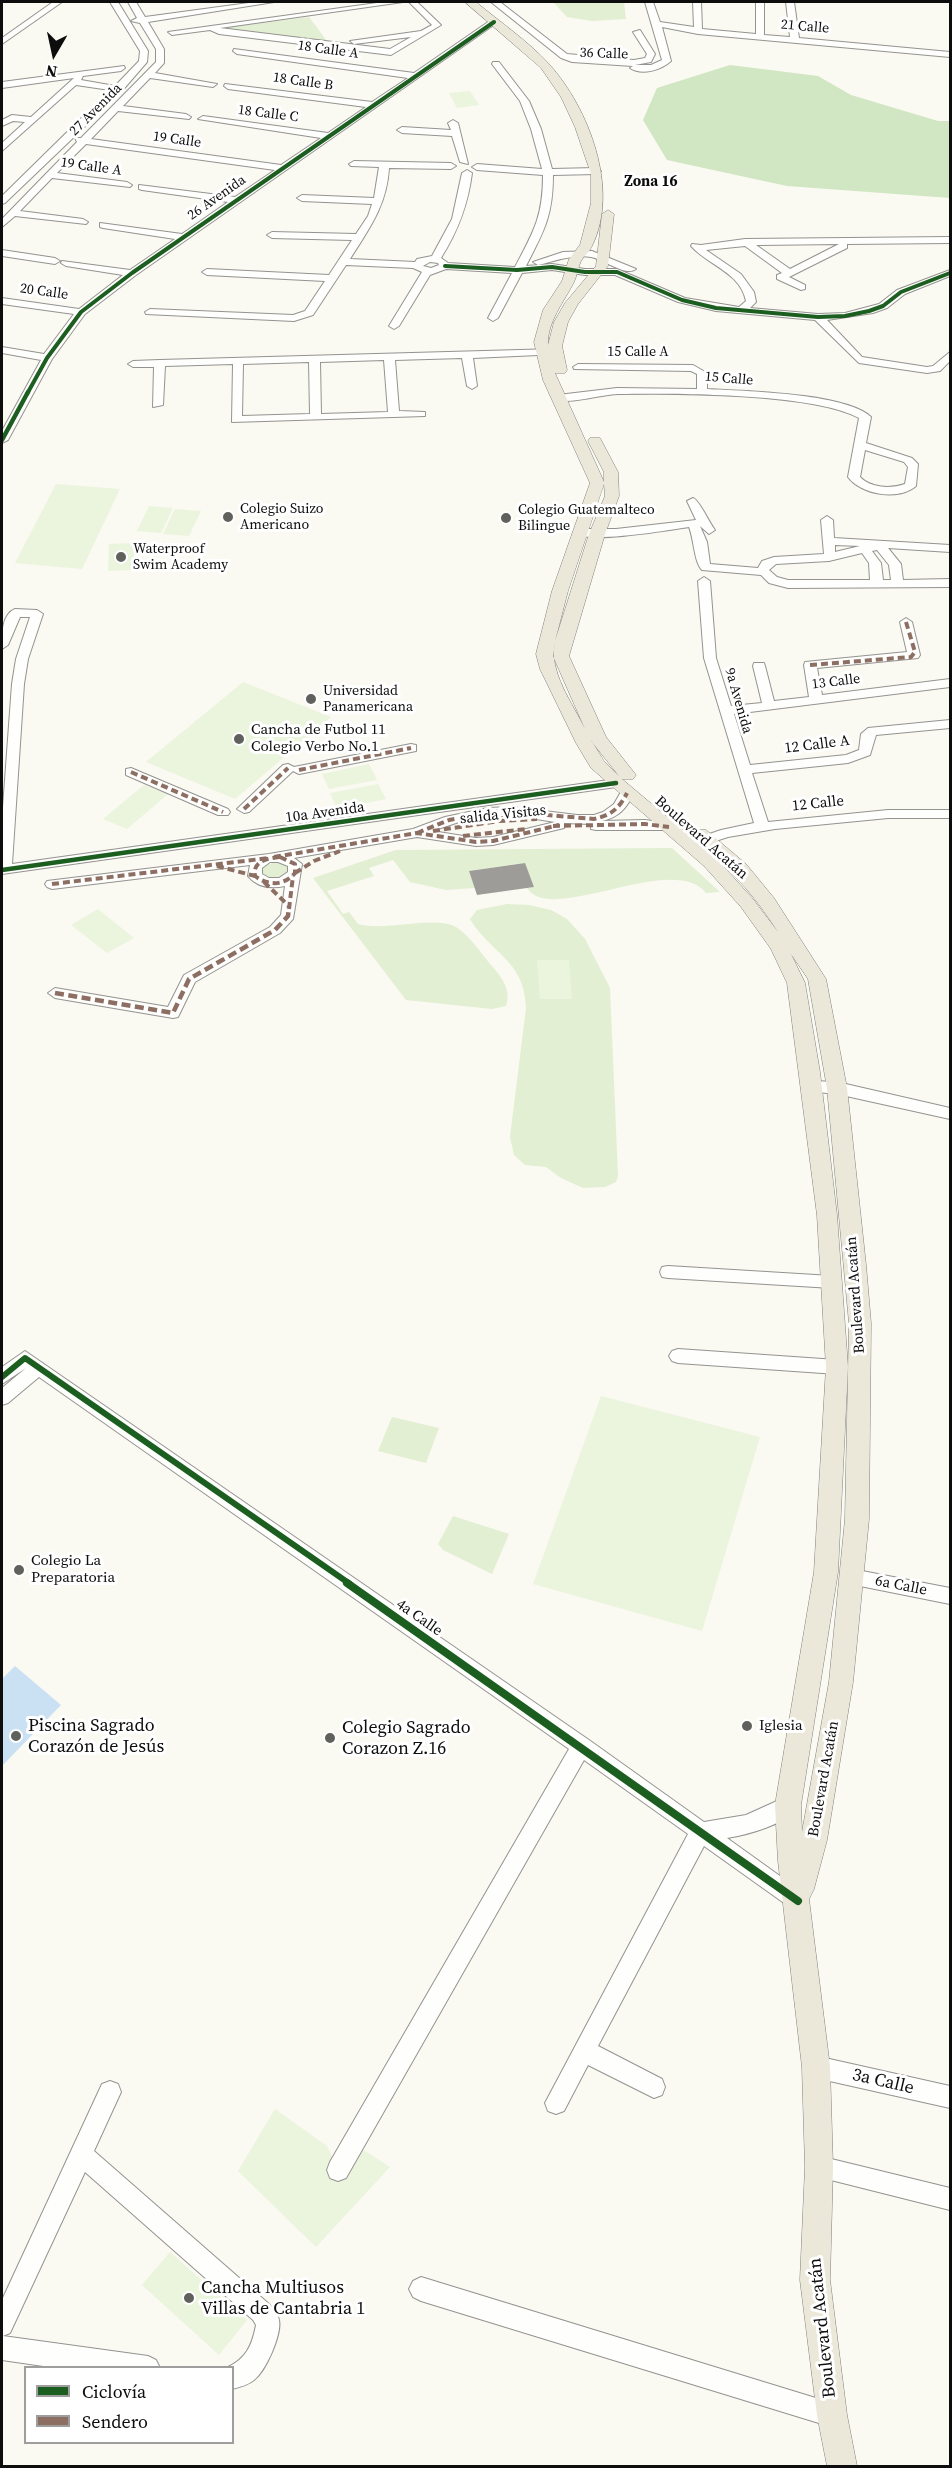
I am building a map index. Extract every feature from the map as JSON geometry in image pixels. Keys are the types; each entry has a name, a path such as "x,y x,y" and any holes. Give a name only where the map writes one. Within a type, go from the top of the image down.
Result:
{"main road":[{"name":"Boulevard Acatán","path":"470,2 555,66 581,127 596,171 597,203 588,239 571,269 568,281 550,310 542,333 565,397 612,477 612,496 595,533 560,591 544,654 550,675 597,764 621,788 669,827 699,842 740,868 768,902 809,963 817,979 827,1021 837,1088 860,1323 857,1519 841,1682 814,1840 799,1862"},
{"name":"Boulevard Acatán","path":"483,2 555,66 588,116 606,166 610,206 603,237 602,264 565,313 549,352"},
{"path":"563,255 588,239"},
{"name":"Boulevard Acatán","path":"595,533 563,642 561,656 565,667 598,738 620,770 699,842 747,903 790,966 796,983 812,1087 832,1282 837,1367 826,1572 788,1805 799,1862 798,1901 816,2067 819,2167 815,2280 832,2415 842,2466"}],"street":[{"path":"2,42 58,2"},
{"name":"27 Avenida","path":"2,201 121,87 145,57 126,19 114,2"},
{"name":"27 Avenida","path":"2,224 158,66 161,56 142,16 132,2"},
{"path":"126,19 227,3 270,2"},
{"path":"172,32 399,2"},
{"path":"315,13 328,16 432,2"},
{"path":"495,2 564,56 572,59 634,63 648,60 651,54 637,32"},
{"path":"649,2 657,24"},
{"path":"697,2 698,31"},
{"path":"760,2 760,37"},
{"path":"790,2 795,40"},
{"path":"212,27 219,31 394,51 438,24 415,3"},
{"name":"26 Avenida","path":"2,440 14,407 81,312 183,237 494,22"},
{"name":"36 Calle","path":"555,66 642,69 662,65 667,61 667,55 657,24"},
{"name":"21 Calle","path":"657,24 698,31 951,55"},
{"path":"329,45 427,32"},
{"name":"18 Calle A","path":"237,51 416,76"},
{"path":"493,318 519,265 543,224 548,199 548,172 536,129 524,100 495,64"},
{"path":"47,90 121,68"},
{"path":"149,75 213,84"},
{"path":"2,148 75,80"},
{"path":"2,85 75,80 121,87"},
{"name":"18 Calle B","path":"228,86 374,105"},
{"path":"2,96 13,94"},
{"path":"117,108 186,117"},
{"path":"2,123 12,118 32,120"},
{"name":"18 Calle C","path":"203,119 330,136"},
{"path":"452,122 465,162"},
{"path":"402,130 456,133"},
{"name":"19 Calle","path":"69,138 282,168"},
{"path":"354,164 451,166 465,162 477,167 548,172 596,171"},
{"path":"150,312 299,318 309,313 345,262 379,201 384,165"},
{"path":"451,166 454,172 467,173 477,167"},
{"path":"435,259 458,221 465,198 467,173"},
{"name":"19 Calle A","path":"51,175 127,185"},
{"path":"142,187 236,200"},
{"path":"303,198 379,201"},
{"path":"13,213 83,222"},
{"path":"102,225 183,237"},
{"path":"272,235 360,237"},
{"path":"742,310 751,302 750,292 744,283 701,247 745,243 835,245 894,244 906,240 951,240"},
{"path":"745,243 788,272"},
{"path":"801,287 781,277 835,245"},
{"path":"2,253 55,261"},
{"path":"519,265 546,261 563,255 580,254 602,257 685,289 708,305"},
{"path":"552,267 563,255"},
{"path":"345,262 417,265 421,261 435,259 442,261 446,266"},
{"path":"66,263 132,273"},
{"path":"417,265 420,270 427,272 437,272 446,266 519,265 617,272 682,300 742,310 818,316 869,311 883,306 902,292 951,273"},
{"path":"207,272 333,278"},
{"path":"394,326 427,272"},
{"name":"20 Calle","path":"2,300 81,312"},
{"path":"818,316 859,360 927,370 936,369 951,356"},
{"path":"2,350 47,358"},
{"path":"133,364 549,352"},
{"path":"467,354 472,386"},
{"path":"389,356 394,415"},
{"path":"314,358 316,418"},
{"path":"238,361 236,420 421,414"},
{"path":"158,405 159,363"},
{"name":"15 Calle A","path":"578,368 689,368 699,370 702,374 702,391"},
{"name":"15 Calle","path":"565,397 615,391 702,391 808,401 856,410 865,417 854,477 857,483 867,488 899,490 910,486 914,466 908,460 860,445"},
{"name":"9a Avenida","path":"693,501 700,525 703,564 708,569 710,658 762,826"},
{"path":"827,520 829,557"},
{"path":"595,533 616,533 686,522 700,525"},
{"path":"829,541 951,548"},
{"path":"708,569 764,569 774,561 829,557 885,545"},
{"path":"885,545 895,564 898,584"},
{"path":"866,550 875,563 877,585"},
{"path":"764,569 773,580 788,584 951,583"},
{"path":"2,645 15,613 37,614 22,659 8,729 4,869"},
{"path":"816,699 810,665 911,657 915,652 906,622"},
{"path":"759,666 769,705"},
{"name":"13 Calle","path":"725,711 951,683"},
{"name":"12 Calle A","path":"743,770 848,759 865,752 868,734 873,731 951,724"},
{"path":"244,809 293,769 411,748"},
{"path":"131,772 223,812"},
{"path":"52,884 357,845 417,833 500,821 593,820 607,817 619,810 621,788"},
{"name":"10a Avenida","path":"4,869 621,788"},
{"name":"12 Calle","path":"699,842 721,833 762,826 908,812 951,814"},
{"path":"417,833 476,842 493,841 560,821 669,827"},
{"path":"206,864 260,879 283,882 314,861 357,845"},
{"path":"55,993 173,1013 189,979 275,930 288,916 290,907 294,874 291,861 271,857 258,863 254,871 290,907"},
{"path":"812,1087 837,1088 951,1114"},
{"path":"668,1272 832,1282"},
{"path":"678,1356 837,1367"},
{"path":"2,1377 31,1363"},
{"path":"2,1398 31,1363"},
{"name":"4a Calle","path":"31,1363 582,1746 798,1901"},
{"name":"6a Calle","path":"852,1577 951,1596"},
{"path":"338,2170 582,1746"},
{"path":"556,2103 700,1832 735,1828 757,1822 788,1805"},
{"path":"584,2051 654,2087"},
{"name":"3a Calle","path":"816,2067 951,2097"},
{"path":"2,2325 110,2092"},
{"path":"81,2154 261,2312 268,2322 261,2349 250,2368 238,2377 234,2377"},
{"path":"819,2167 951,2199"},
{"path":"422,2289 832,2415"},
{"path":"2,2348 140,2366"}],"green space":[{"path":"553,2 624,2 626,19 592,21 567,17"},
{"path":"309,17 327,41 227,28 229,27"},
{"path":"730,65 818,76 851,95 938,121 950,121 950,198 787,186 667,160 643,120 657,88"},
{"path":"470,91 479,105 457,108 449,93"},
{"path":"56,484 120,489 82,569 15,563"},
{"path":"149,506 173,508 161,533 137,531"},
{"path":"175,509 201,511 189,536 163,534"},
{"name":"Waterproof Swim Academy","path":"135,543 133,570 108,571 109,544"},
{"name":"Cancha de Futbol 11 Colegio Verbo No.1","path":"243,682 331,717 235,799 146,762"},
{"path":"369,764 377,780 329,789 322,774"},
{"path":"378,784 386,799 337,809 330,793"},
{"path":"144,785 168,794 127,829 103,819"},
{"path":"672,848 720,892 706,893 690,882 667,880 560,899 540,897 527,888 534,887 524,863 469,871 475,888 446,890 410,882 393,860 369,868 374,876 327,891 343,914 349,912 358,924 382,926 435,923 446,924 461,930 475,944 507,989 506,1006 492,1009 406,1000 313,878 396,850"},
{"path":"278,861 288,866 289,872 280,879 266,878 261,873 262,867"},
{"path":"507,904 529,905 551,910 567,919 585,939 610,988 618,1176 616,1182 605,1187 583,1188 561,1178 546,1167 525,1165 514,1155 510,1137 526,1008 524,992 513,968 478,931 470,919 477,910"},
{"path":"98,909 134,938 107,953 71,925"},
{"path":"537,960 569,960 572,999 540,999"},
{"path":"601,1396 760,1437 702,1631 533,1584"},
{"path":"392,1417 439,1428 426,1463 378,1451"},
{"path":"453,1516 509,1534 492,1574 443,1550 438,1544"},
{"path":"275,2109 327,2146 338,2170 354,2144 390,2167 316,2247 238,2171"},
{"name":"Cancha Multiusos Villas de Cantabria 1","path":"170,2252 247,2320 219,2355 142,2285"}],"water":[{"name":"Piscina Sagrado Corazón de Jesús","path":"15,1666 61,1705 2,1766 2,1679"}],"building":[{"path":"525,863 534,887 477,895 469,871"}],"marked path":[{"path":"810,665 911,657 915,652 906,622"},
{"path":"299,770 411,748"},
{"path":"244,809 288,768"},
{"path":"131,772 223,812"},
{"path":"417,833 449,820 500,811 526,812 577,820 594,819 608,815 620,807 627,793"},
{"path":"433,831 499,821 537,819"},
{"path":"553,826 645,824 669,827"},
{"path":"274,857 417,833 476,842 493,841 559,825"},
{"path":"463,836 526,829"},
{"path":"295,873 314,861 340,851"},
{"path":"280,857 295,864 295,873 291,877 276,884 265,882 255,876 254,871 261,861 280,857"},
{"path":"52,884 269,858"},
{"path":"217,866 255,876"},
{"path":"55,993 173,1013 189,979 275,930 288,916 293,876"},
{"path":"264,882 290,907"}],"cycle path":[{"path":"2,440 47,358 81,312 132,273 494,22"},
{"path":"445,266 517,270 552,267 585,272 617,272 682,300 716,308 818,317 845,316 869,311 883,306 901,292 950,273"},
{"name":"salida Visitas","path":"2,870 616,783"},
{"path":"2,1377 25,1358 506,1693 798,1901"}],"place":[{"name":"Colegio Suizo Americano","path":"228,517"},
{"name":"Colegio Guatemalteco Bilingue","path":"506,518"},
{"name":"Waterproof Swim Academy","path":"121,557"},
{"name":"Universidad Panamericana","path":"311,699"},
{"name":"Cancha de Futbol 11 Colegio Verbo No.1","path":"239,739"},
{"name":"Colegio La Preparatoria","path":"19,1570"},
{"name":"Iglesia","path":"747,1726"},
{"name":"Piscina Sagrado Corazón de Jesús","path":"16,1736"},
{"name":"Colegio Sagrado Corazon Z.16","path":"330,1738"},
{"name":"Cancha Multiusos Villas de Cantabria 1","path":"189,2298"}],"district":[{"name":"Zona 16","path":"651,182"}]}
